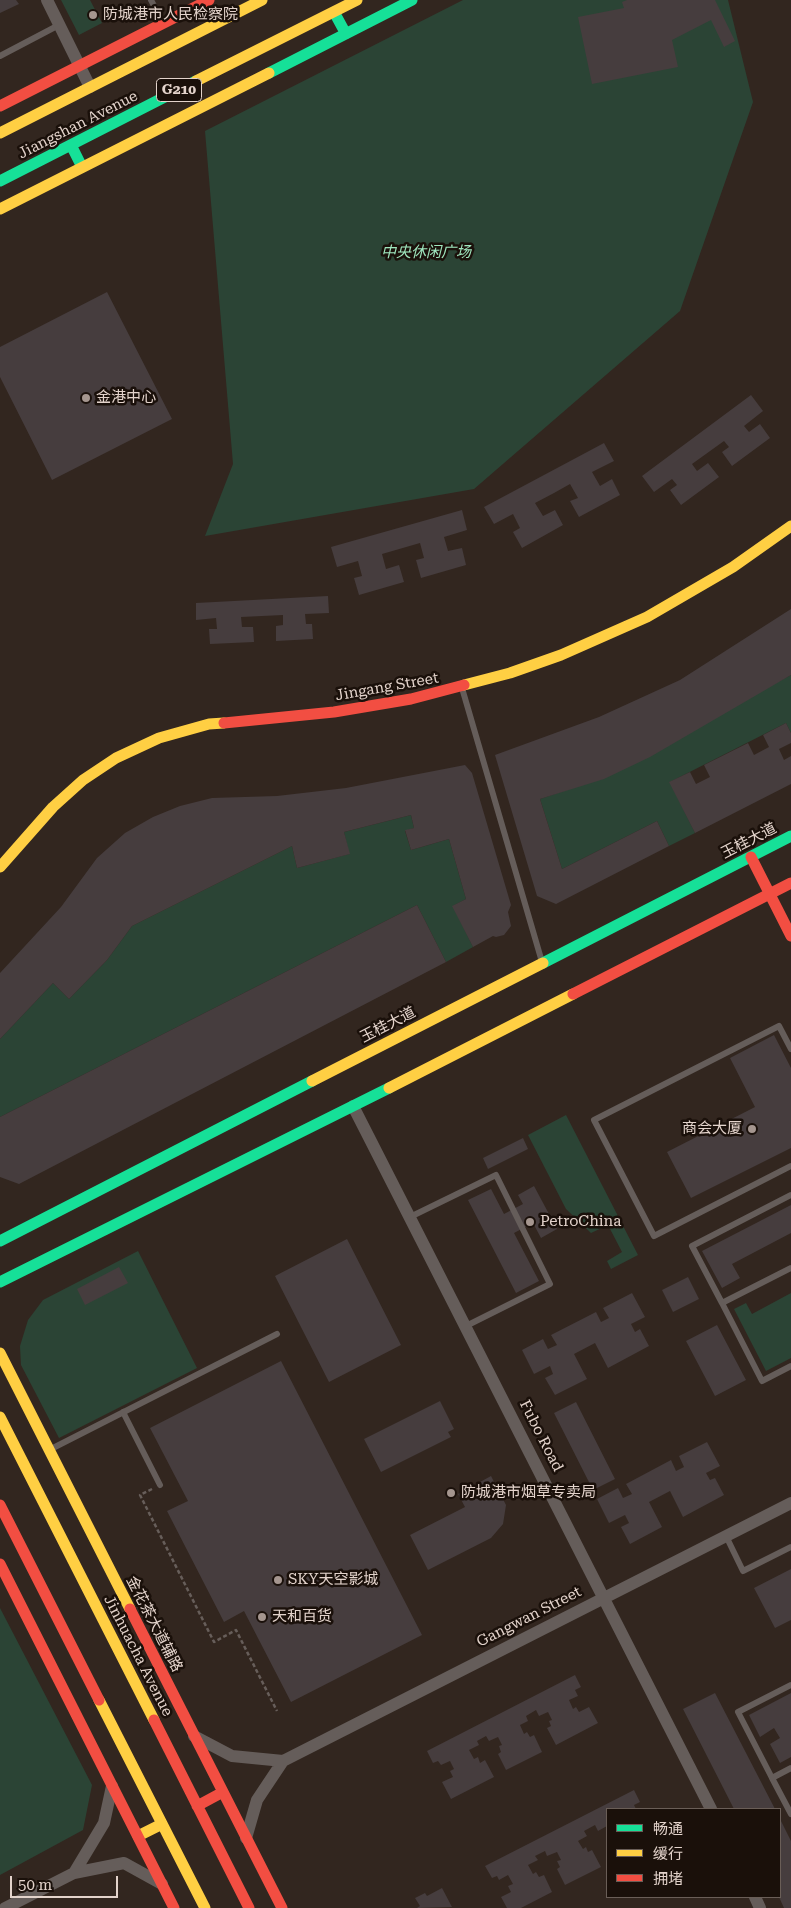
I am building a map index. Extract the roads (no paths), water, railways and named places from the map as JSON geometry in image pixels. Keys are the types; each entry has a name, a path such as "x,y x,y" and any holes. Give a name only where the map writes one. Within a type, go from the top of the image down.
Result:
{"main road":[{"path":"0,106 209,0"},
{"name":"Jiangshan Avenue","path":"0,133 262,0"},
{"name":"Jiangshan Avenue","path":"0,181 357,0"},
{"path":"0,209 412,0"},
{"path":"334,12 346,34"},
{"path":"71,145 82,167"},
{"name":"Jingang Street","path":"0,867 53,807 83,780 116,758 159,738 210,724 334,712 403,701 462,688 561,655 647,617 733,567 791,526"},
{"name":"玉桂大道","path":"0,1241 791,836"},
{"path":"751,856 791,936"},
{"path":"0,1282 353,1106 791,883"},
{"name":"金花茶大道辅路","path":"0,1353 282,1908"},
{"name":"Jinhuacha Avenue","path":"0,1417 249,1908"},
{"path":"0,1505 205,1908"},
{"path":"0,1564 174,1908"},
{"path":"197,1806 223,1792"},
{"path":"138,1836 162,1824"}],"street":[{"path":"47,0 90,87"},
{"name":"Fubo Road","path":"353,1106 710,1808"},
{"name":"Gangwan Street","path":"283,1761 791,1503"},
{"path":"194,1736 232,1756 283,1761 257,1800 246,1838"},
{"path":"74,1873 104,1823 112,1786"},
{"path":"5,1908 74,1873 124,1863 162,1884"}],"lane":[{"path":"151,0 163,23"},
{"path":"0,56 60,25"},
{"path":"462,688 542,962"},
{"path":"791,1050 779,1026 594,1120 654,1236 791,1166"},
{"path":"410,1217 496,1174 550,1284 466,1326"},
{"path":"791,1195 692,1246 762,1381 791,1366"},
{"path":"722,1304 791,1268"},
{"path":"49,1450 277,1334"},
{"path":"123,1412 160,1485"},
{"path":"726,1536 743,1571 791,1547"},
{"path":"791,1685 738,1712 791,1814"},
{"path":"772,1778 791,1768"}],"place":[{"name":"防城港市人民检察院","path":"93,15"},
{"name":"金港中心","path":"86,398"},
{"name":"商会大厦","path":"752,1129"},
{"name":"PetroChina","path":"530,1222"},
{"name":"防城港市烟草专卖局","path":"451,1493"},
{"name":"SKY天空影城","path":"278,1580"},
{"name":"天和百货","path":"262,1617"}],"park label":[{"name":"中央休闲广场","path":"426,253"}]}
